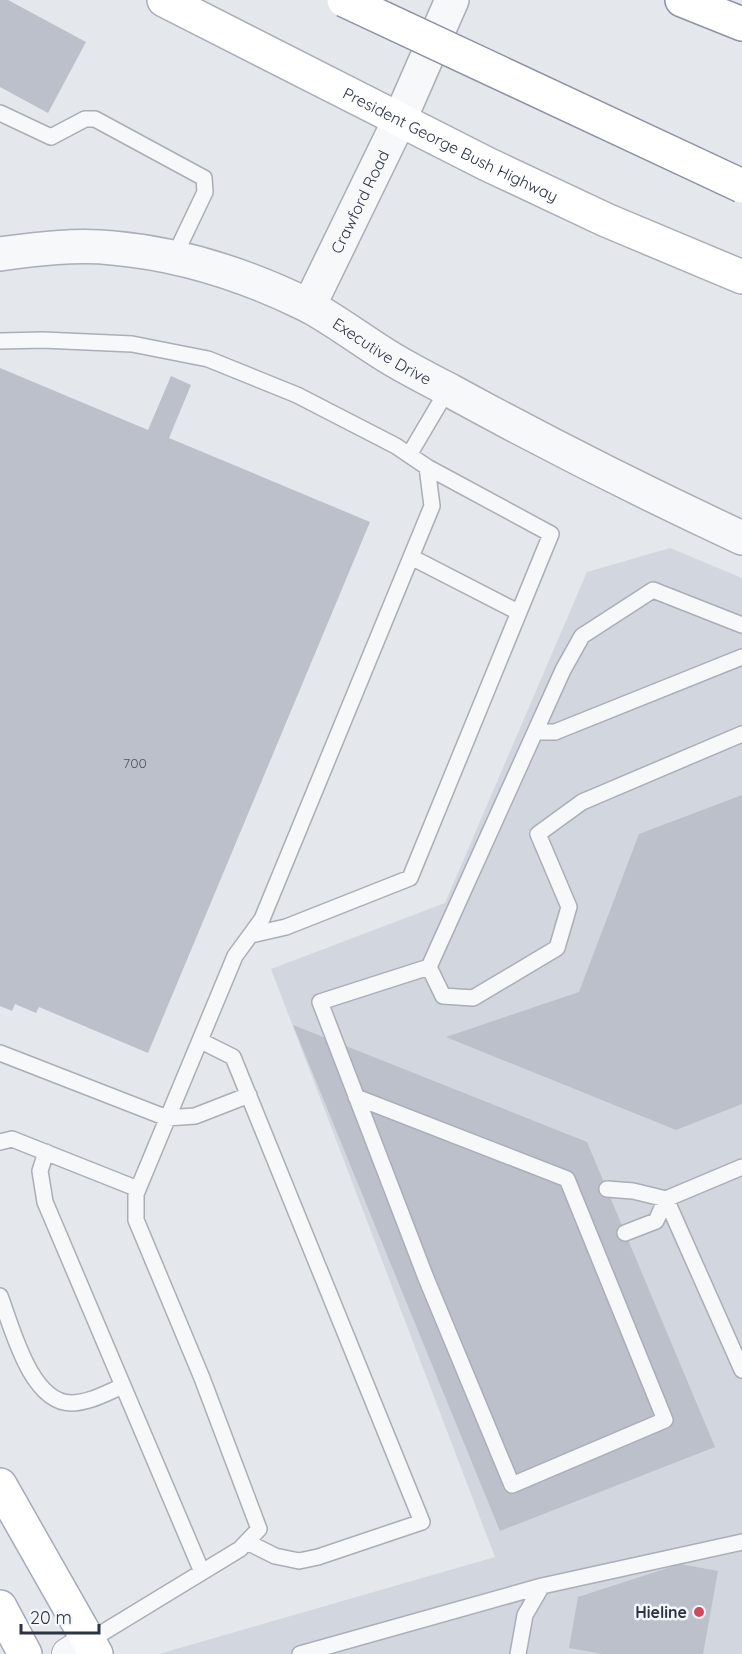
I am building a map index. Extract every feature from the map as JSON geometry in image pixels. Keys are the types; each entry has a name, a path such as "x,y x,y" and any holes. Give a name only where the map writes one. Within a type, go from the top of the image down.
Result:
{"main road":[{"name":"President George Bush Highway","path":"164,0 399,121 606,220 742,277"},
{"path":"346,0 535,71 742,161"},
{"path":"346,0 742,186"},
{"path":"682,0 742,24"},
{"path":"0,1485 84,1650"},
{"path":"0,1607 25,1654"}],"street":[{"name":"Crawford Road","path":"309,306 399,121 452,0"},
{"name":"Executive Drive","path":"0,254 36,249 111,247 174,257 257,282 309,306 390,357 448,389 657,499 742,538"}],"lane":[{"path":"0,113 51,137 85,119 96,119 204,178 205,192 174,257"},
{"path":"0,341 43,340 132,344 208,359 297,395 396,446 427,467 551,534 410,878 286,927 251,935"},
{"path":"410,455 448,389"},
{"path":"84,1650 202,1572 240,1550 259,1529 202,1378 136,1220 136,1194 235,956 262,919 432,506 427,467"},
{"path":"411,557 518,612"},
{"path":"356,1097 567,1179 665,1420 512,1485 426,1278 356,1097 320,1002 429,967 563,670 582,636 653,590 742,625"},
{"path":"535,732 555,732 742,657"},
{"path":"429,967 443,996 473,998 557,948 568,907 538,834 582,802 742,734"},
{"path":"201,1041 233,1057 422,1522 318,1557 299,1561 275,1556 247,1542"},
{"path":"0,1053 166,1118 195,1116 249,1095"},
{"path":"0,1142 12,1139 138,1189"},
{"path":"46,1152 40,1171 45,1202 202,1572"},
{"path":"607,1189 633,1191 666,1199 742,1167"},
{"path":"625,1233 656,1221 666,1199"},
{"path":"666,1199 742,1370"},
{"path":"0,1296 32,1375 37,1384 52,1396 69,1403 89,1401 123,1386"},
{"path":"302,1653 542,1586 742,1542"},
{"path":"518,1654 525,1615 542,1586"}],"shaded area":[{"path":"670,548 742,578 742,1654 159,1654 495,1557 271,969 445,903 587,572"}],"building":[{"path":"0,0 8,0 86,42 48,113 0,87"},
{"path":"0,368 148,430 171,376 191,385 169,438 370,522 148,1053 39,1007 36,1013 15,1004 12,1011 0,1006"},
{"path":"742,795 742,1104 676,1130 446,1037 579,992 639,834"},
{"path":"293,1025 587,1142 715,1447 500,1531"},
{"path":"680,1564 718,1571 703,1654 603,1654 569,1648 578,1597"}],"place":[{"name":"Hieline","path":"699,1612"}]}
